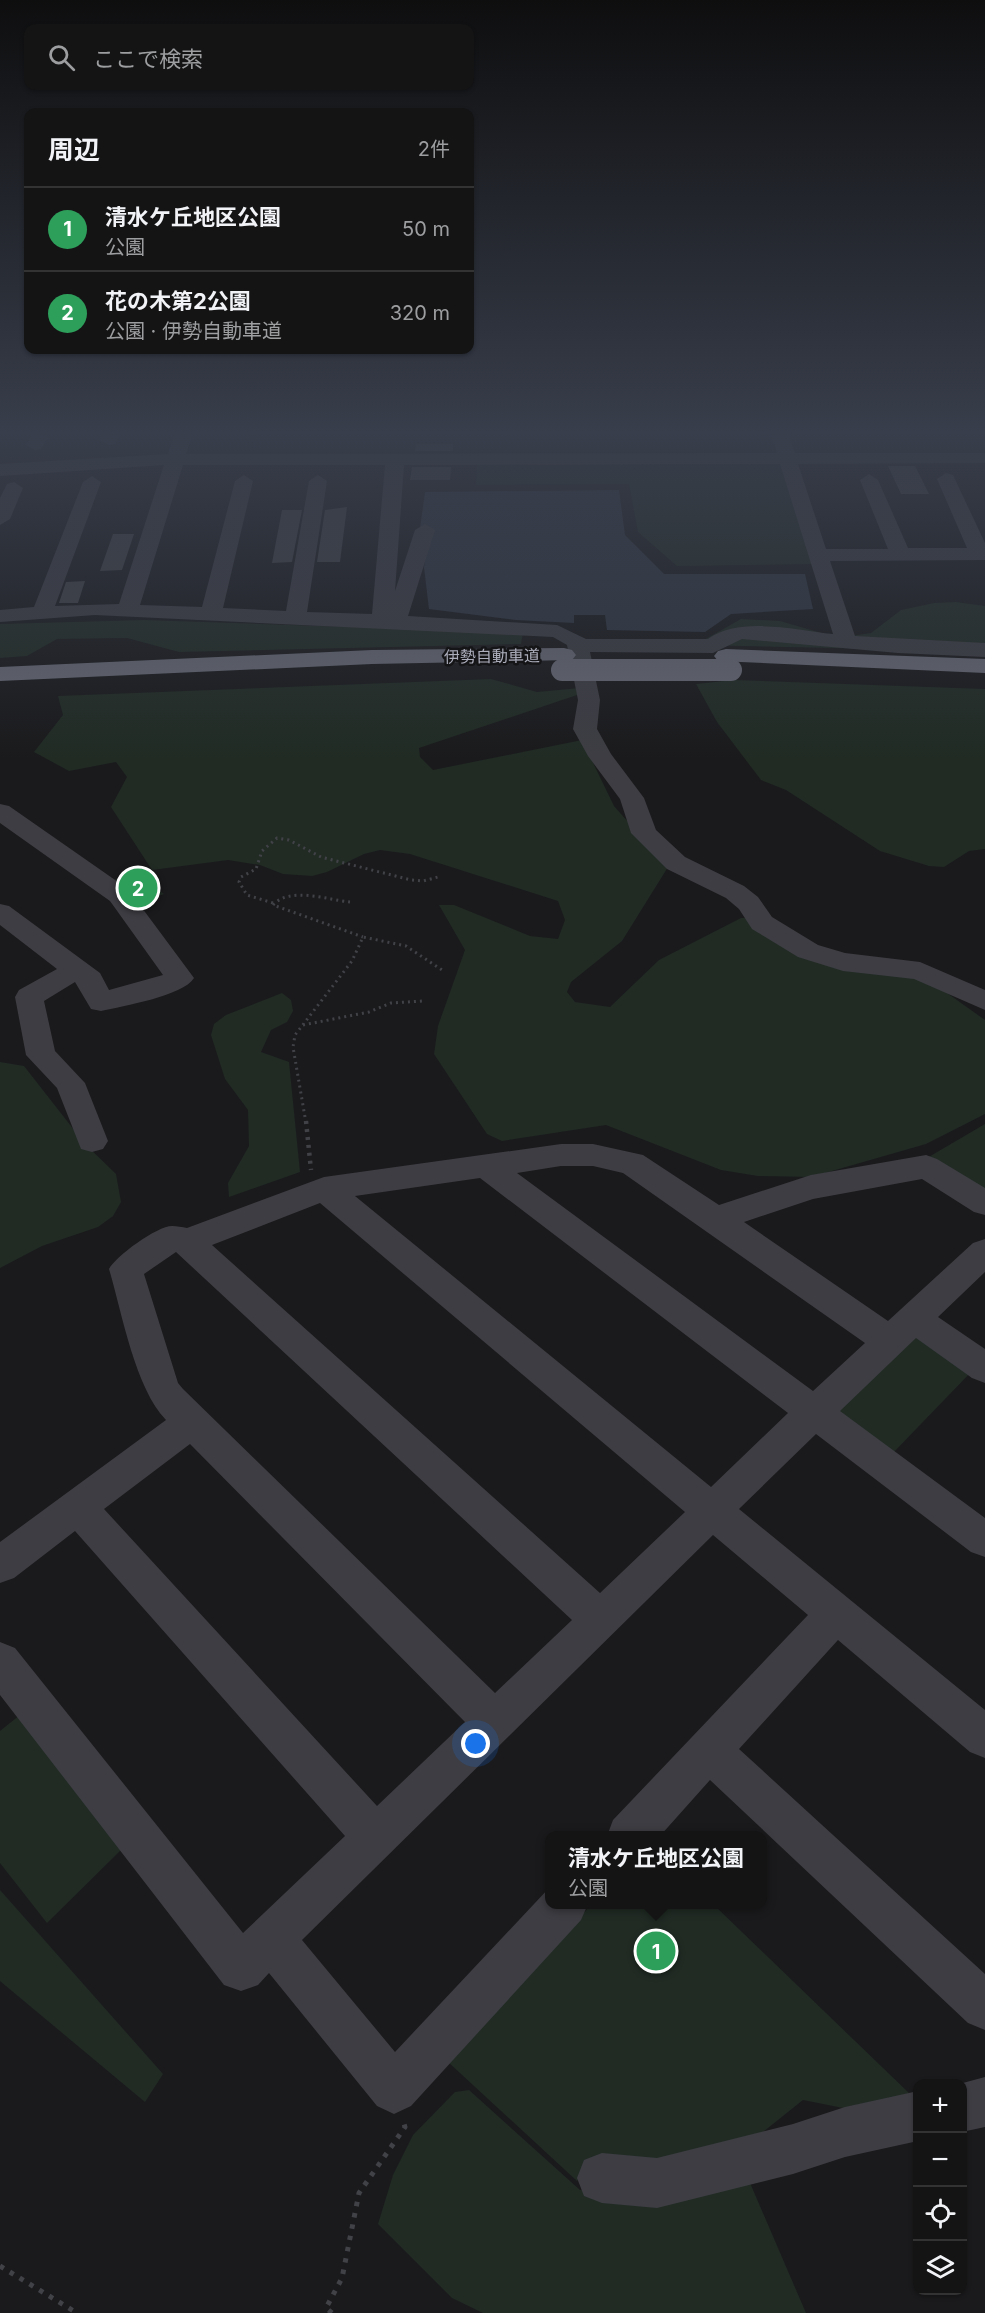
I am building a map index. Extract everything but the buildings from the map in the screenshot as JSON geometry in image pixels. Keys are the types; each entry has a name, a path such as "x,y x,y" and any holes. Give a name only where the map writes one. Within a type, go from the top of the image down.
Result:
{"highway":[{"name":"伊勢自動車道","path":"0,674 372,657 568,657 729,663 985,679"},
{"name":"伊勢自動車道","path":"0,689 371,672 568,657"},
{"name":"伊勢自動車道","path":"729,663 985,666"}],"street":[{"path":"42,613 69,543"},
{"path":"127,611 149,543"},
{"path":"211,614 229,543"},
{"path":"296,617 308,543"},
{"path":"388,622 391,543"},
{"path":"388,622 420,543"},
{"path":"816,543 846,641"},
{"path":"895,543 900,554"},
{"path":"820,555 982,554"},
{"path":"0,616 95,609 557,631 576,640 568,657"},
{"path":"568,657 713,646 725,637 741,632 985,650"},
{"path":"568,657 589,700 585,729 600,756 632,798 644,833 676,863 735,892 749,903 762,923 808,951 843,962 920,971 985,1001"},
{"path":"0,811 119,895 180,978 167,984 101,1002 90,980 0,912"},
{"path":"75,970 29,997 41,1055 70,1083 92,1141"},
{"path":"495,1722 192,1421 162,1388 126,1269 171,1238 188,1241 320,1190 561,1155 614,1159 632,1163 715,1219 901,1329 985,1368"},
{"path":"484,1165 985,1540"},
{"path":"715,1219 811,1187 927,1167 985,1203"},
{"path":"320,1190 714,1511 985,1737"},
{"path":"188,1241 202,1257 601,1620"},
{"path":"0,1662 241,1968 901,1329 985,1252"},
{"path":"0,1565 192,1421"},
{"path":"77,1507 376,1838"},
{"path":"634,1831 836,1613"},
{"path":"709,1750 985,2006"},
{"path":"271,1939 394,2089 561,1909"},
{"path":"967,2106 985,2102"},
{"path":"602,2178 657,2183 793,2149 845,2132 913,2117"}],"path":[{"path":"438,877 423,881 411,880 321,857 289,840 277,838 262,851 256,869 241,877 239,882 248,895 273,903 277,908 363,937 400,943 419,952 442,970"},
{"path":"273,903 281,897 298,896 350,902"},
{"path":"320,1190 308,1159 304,1105 293,1047 295,1035 329,994 352,961 363,937"},
{"path":"302,1025 369,1012 391,1003 423,1001"},
{"path":"332,2313 326,2308 342,2278 359,2193 405,2127 394,2089"},
{"path":"0,2266 77,2313"}],"shaded area":[{"path":"428,543 633,543 664,574 805,574 813,609 731,614 705,632 607,630 605,615 574,615 574,623 516,620 429,609 424,567"},
{"path":"651,543 810,543 817,564 677,566"},
{"path":"956,602 985,606 985,656 880,649 695,645 741,619 780,621 825,634 850,636 871,633 901,610 934,603"},
{"path":"144,620 523,633 521,644 179,652 127,638 57,639 27,656 0,658 0,624"},
{"path":"491,679 537,692 580,688 583,693 419,748 420,757 433,770 582,740 614,806 668,867 622,941 571,982 567,992 575,1002 610,1007 659,960 741,918 749,918 789,945 903,972 933,983 985,1020 985,1114 926,1144 811,1177 758,1176 721,1170 606,1125 502,1141 487,1134 434,1054 438,1026 465,950 439,905 454,905 530,936 558,939 565,920 558,901 410,854 380,850 364,854 327,872 312,876 283,874 260,865 228,860 152,870 111,807 127,777 116,762 69,771 34,752 63,715 58,696"},
{"path":"734,680 985,689 985,849 969,851 944,867 929,866 880,851 786,790 761,780 717,722 696,684"},
{"path":"141,870 149,882 164,894 136,904 111,881"},
{"path":"282,993 291,1000 293,1011 287,1022 271,1030 261,1052 289,1062 300,1172 229,1197 228,1183 249,1146 248,1110 225,1079 211,1035 214,1024 226,1015"},
{"path":"0,1062 24,1066 85,1144 116,1174 121,1202 113,1216 98,1227 42,1246 0,1268"},
{"path":"985,1124 985,1194 927,1158"},
{"path":"911,1336 926,1338 972,1371 891,1455 840,1418 838,1408"},
{"path":"20,1715 125,1846 47,1923 0,1863 0,1731"},
{"path":"0,1890 163,2074 145,2102 0,1981"},
{"path":"587,1909 718,1909 910,2094 848,2109 803,2100 743,2148 661,2171 596,2160 577,2181 447,2061"},
{"path":"469,2090 580,2190 662,2190 747,2176 806,2313 483,2313 452,2298 378,2224 393,2175 413,2135 455,2092"}],"place":[{"name":"花の木第2公園","path":"138,888"},
{"name":"清水ケ丘地区公園","path":"656,1951"}]}
